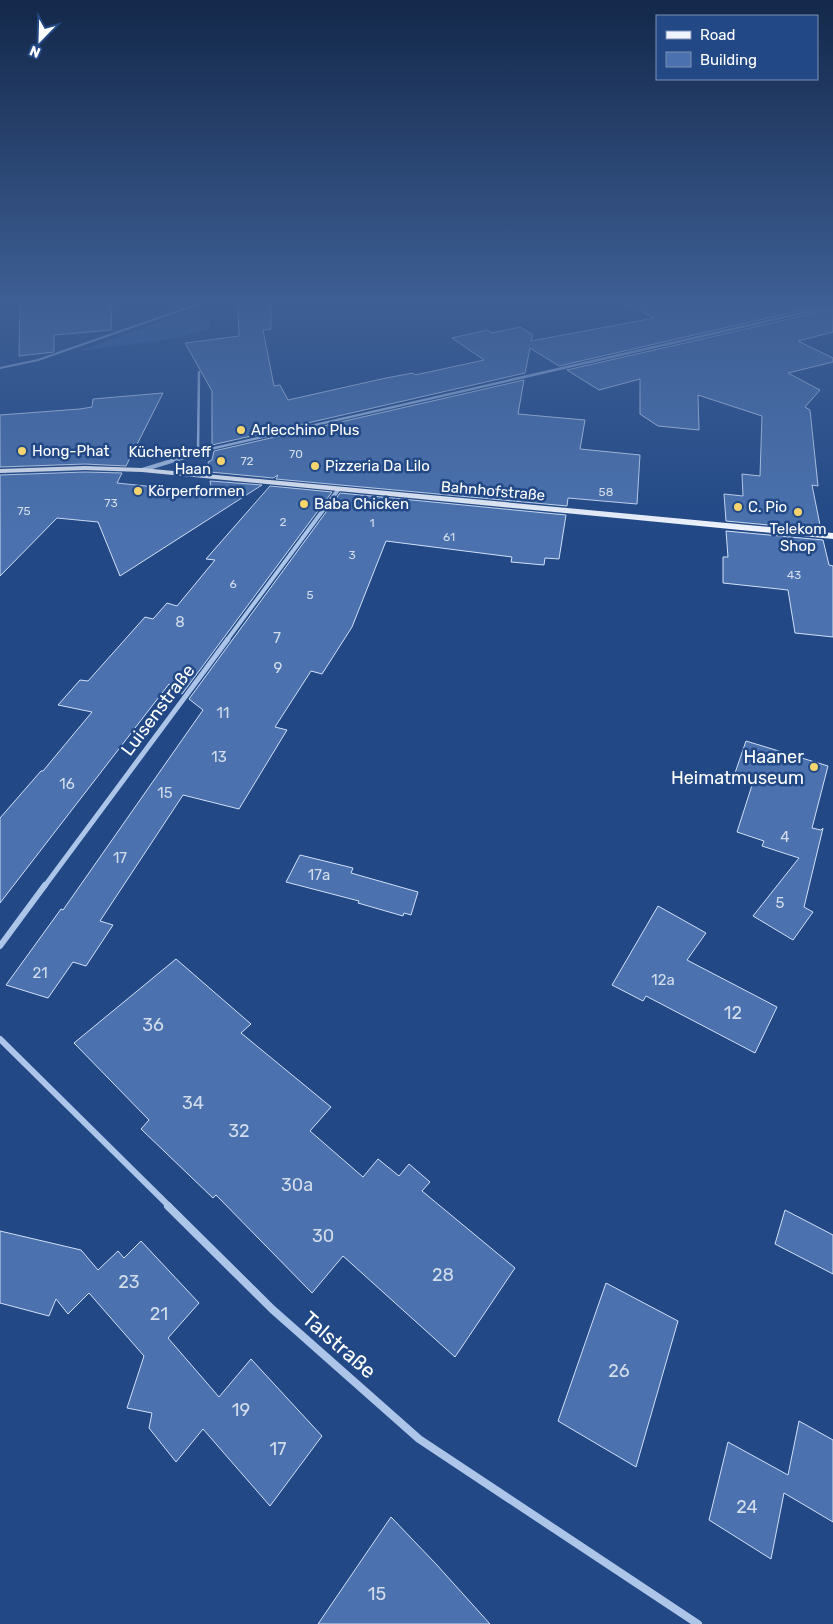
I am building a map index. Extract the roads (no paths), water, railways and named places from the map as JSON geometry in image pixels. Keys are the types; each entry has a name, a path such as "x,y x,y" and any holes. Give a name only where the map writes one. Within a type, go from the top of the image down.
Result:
{"main road":[{"name":"Bahnhofstraße","path":"0,471 85,468 142,470 833,536"}],"street":[{"path":"198,452 199,380"},
{"path":"142,470 198,452 512,380"},
{"name":"Luisenstraße","path":"0,946 338,490"},
{"name":"Talstraße","path":"0,1038 272,1309 419,1439 698,1624"}],"place":[{"name":"Arlecchino Plus","path":"241,430"},
{"name":"Hong-Phat","path":"22,451"},
{"name":"Küchentreff Haan","path":"221,461"},
{"name":"Pizzeria Da Lilo","path":"315,466"},
{"name":"Körperformen","path":"138,491"},
{"name":"Baba Chicken","path":"304,504"},
{"name":"C. Pio","path":"738,507"},
{"name":"Telekom Shop","path":"798,512"},
{"name":"Haaner Heimatmuseum","path":"814,767"}]}
